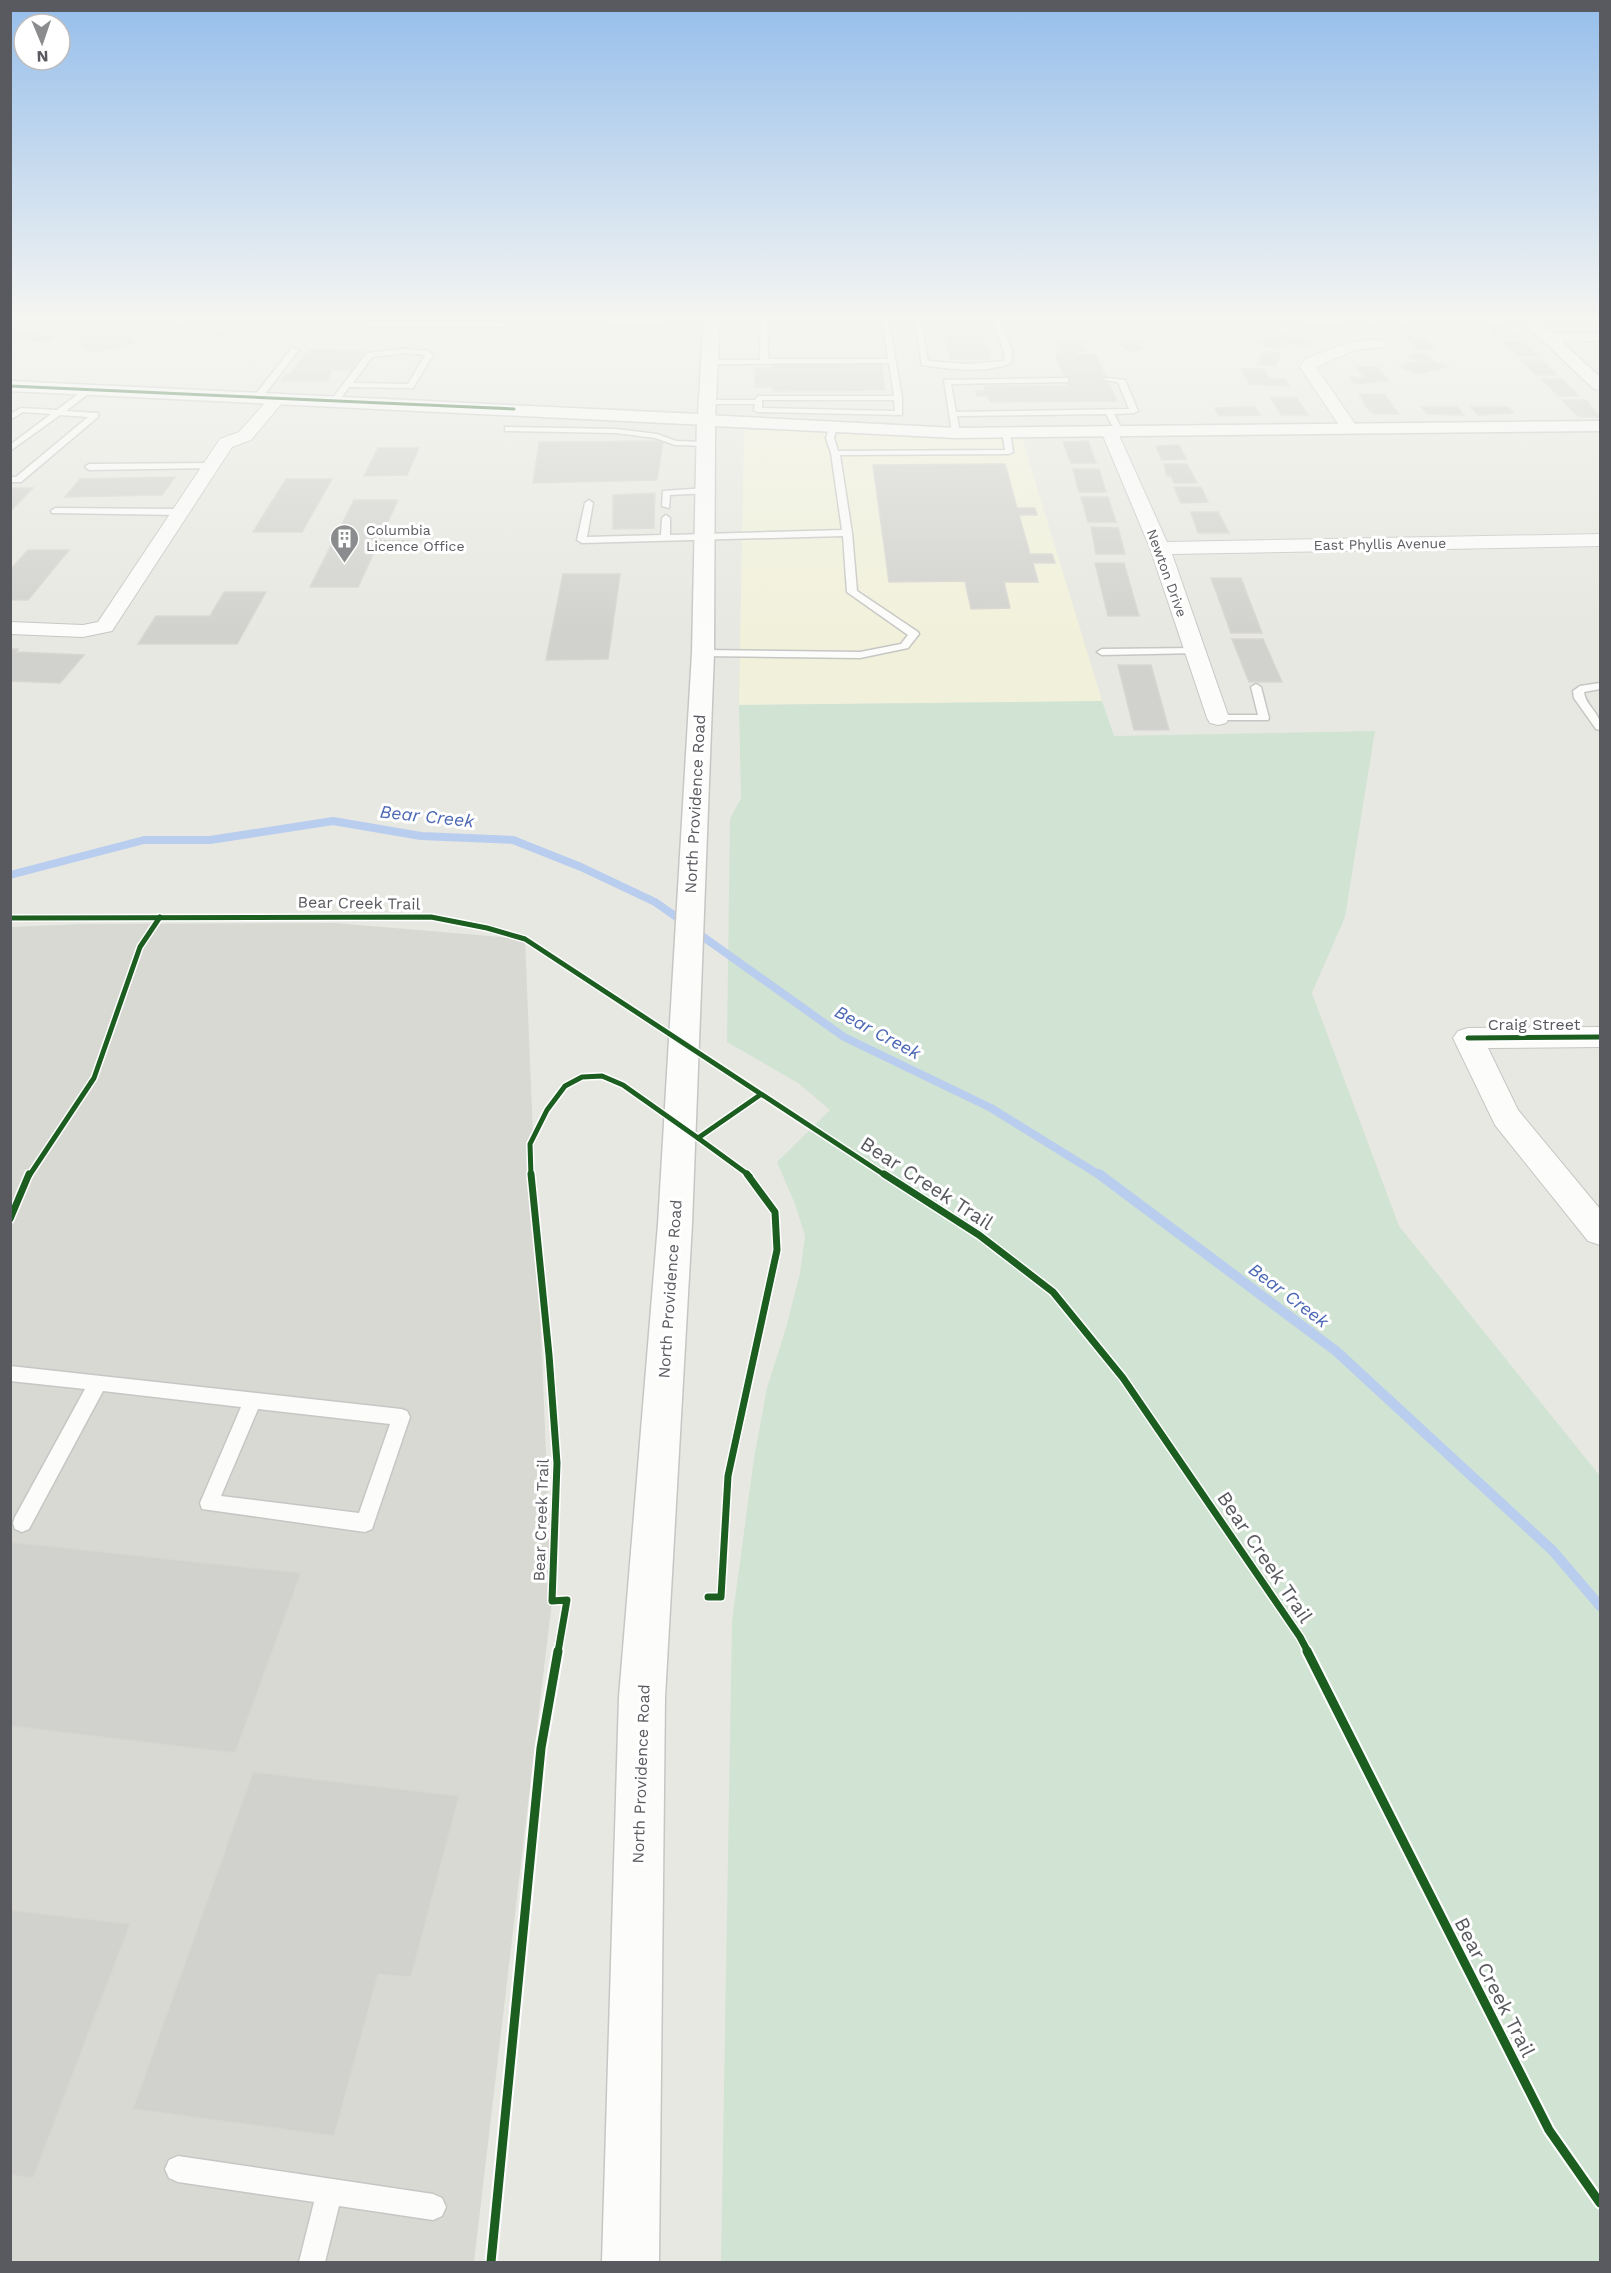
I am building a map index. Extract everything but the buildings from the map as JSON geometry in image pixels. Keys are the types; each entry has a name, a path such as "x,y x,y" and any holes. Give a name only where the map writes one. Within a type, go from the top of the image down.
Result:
{"street":[{"path":"226,443 225,434 236,422"},
{"path":"10,628 83,631 105,627 226,443 244,436 256,422"},
{"name":"North Providence Road","path":"630,2262 642,1696 675,1224 703,654 706,444 702,422"},
{"path":"807,422 833,427 956,433 1112,425 1600,426"},
{"path":"1346,422 1349,427"},
{"name":"Newton Drive","path":"1112,425 1160,548 1218,718"},
{"name":"East Phyllis Avenue","path":"1160,548 1600,540"},
{"name":"Craig Street","path":"1600,1037 1468,1038 1506,1117 1600,1232"}],"lane":[{"path":"10,449 46,422"},
{"path":"10,479 18,480 87,422"},
{"path":"954,422 956,433"},
{"path":"1069,422 1112,425 1117,422"},
{"path":"703,654 860,654 904,646 914,634 852,592 847,532 835,453 830,438 833,427"},
{"path":"508,429 616,431 657,436 675,443 706,444"},
{"path":"835,453 1009,452 1006,432"},
{"path":"89,466 210,466"},
{"path":"666,506 666,493 706,491"},
{"path":"589,503 582,540 847,532"},
{"path":"55,511 179,512"},
{"path":"665,537 666,518"},
{"path":"1101,652 1195,651"},
{"path":"1600,686 1578,691 1579,698 1600,727"},
{"path":"1218,718 1264,718 1256,687"},
{"path":"10,1373 401,1417 365,1523 209,1503 252,1401"},
{"path":"22,1523 98,1383"},
{"path":"178,2169 433,2207"},
{"path":"312,2262 330,2191"}],"path":[{"path":"379,541 410,541"}],"shaded area":[{"path":"744,429 925,436 1021,435 1102,701 739,705"},
{"path":"1102,701 1114,736 1375,731 1345,917 1312,993 1399,1226 1600,1476 1600,2262 721,2262 732,1621 754,1458 767,1388 800,1273 805,1236 795,1204 777,1162 830,1110 798,1083 727,1042 730,819 741,798 739,705"},
{"path":"335,923 525,939 552,1601 474,2262 11,2262 10,927 84,924"}],"waterway":[{"name":"Bear Creek","path":"10,875 144,840 210,840 333,821 421,836 513,840 581,867 655,902 685,923"},
{"name":"Bear Creek","path":"695,931 844,1037 991,1108 1101,1176"},
{"name":"Bear Creek","path":"1099,1174 1336,1351 1553,1551 1600,1606"}],"cycle path":[{"path":"10,1219 30,1173 94,1078 140,947 160,917"},
{"name":"Bear Creek Trail","path":"10,918 431,917 487,928 525,939 760,1095 979,1235 1053,1292 1123,1378 1300,1637 1549,2130 1600,2203"},
{"path":"1468,1038 1600,1037"},
{"name":"Bear Creek Trail","path":"491,2262 541,1748 567,1600 552,1601 557,1463 549,1355 531,1185 530,1144 547,1110 565,1086 582,1077 602,1076 623,1085 698,1138 760,1095"},
{"path":"698,1138 750,1176 775,1212 777,1250 728,1476 721,1597 708,1597"}],"place":[{"name":"Columbia Licence Office","path":"345,564"}]}
